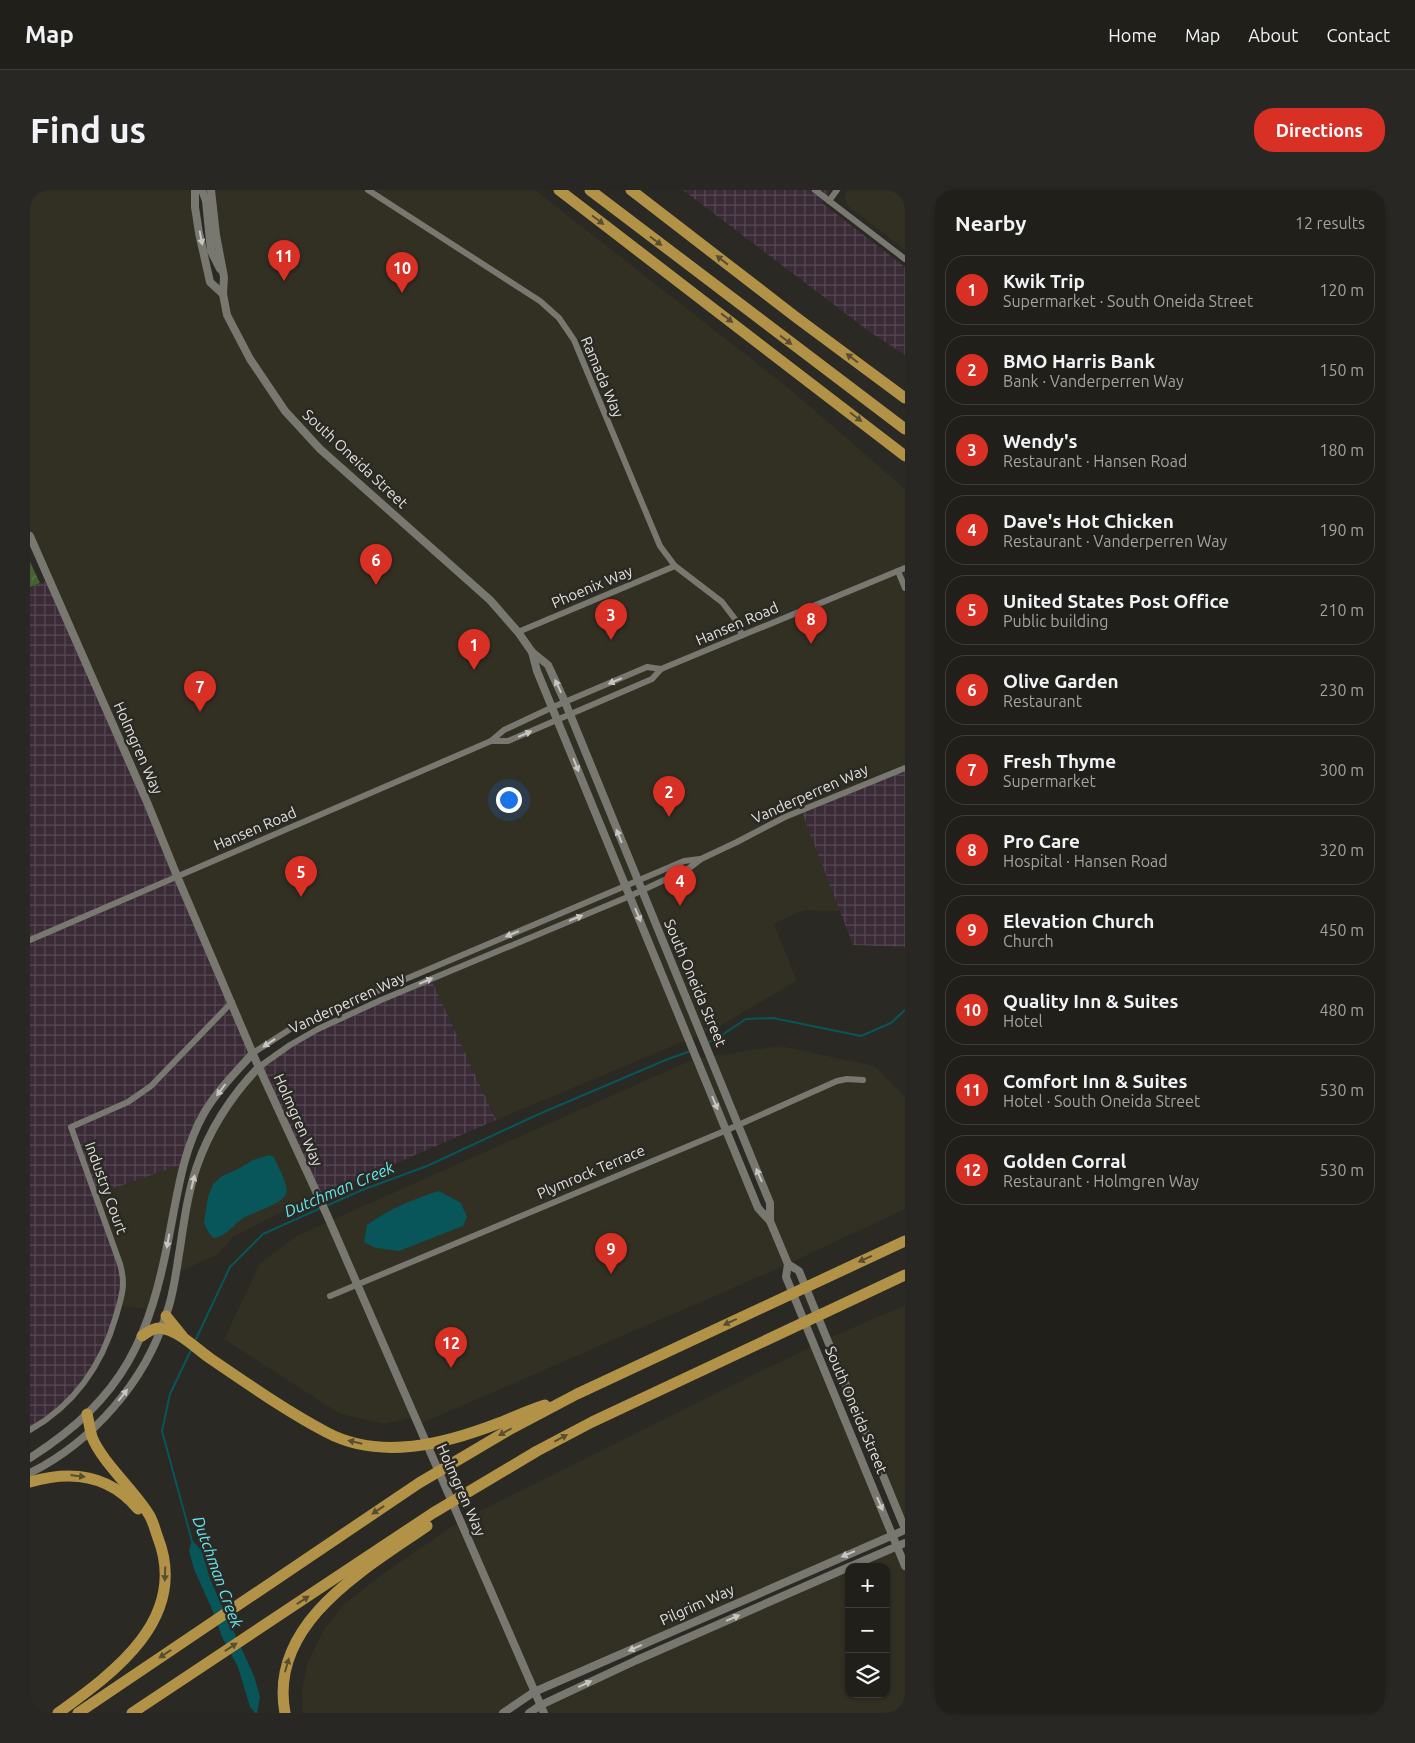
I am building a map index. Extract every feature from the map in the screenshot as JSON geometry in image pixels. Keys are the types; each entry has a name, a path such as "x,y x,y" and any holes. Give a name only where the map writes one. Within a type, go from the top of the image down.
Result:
{"highway":[{"path":"559,190 905,456"},
{"path":"590,190 905,429"},
{"path":"631,190 797,318 905,398"},
{"path":"78,1713 317,1551 460,1458 568,1398 905,1241"},
{"path":"132,1713 247,1636 434,1516 453,1508 471,1490 537,1450 592,1422 905,1274"},
{"path":"166,1316 184,1338 209,1357 304,1420 339,1438 371,1446 403,1447 451,1439 498,1423 532,1408 568,1398"},
{"path":"142,1336 152,1329 161,1329 184,1338"},
{"path":"58,1713 94,1687 121,1664 146,1635 156,1616 162,1598 165,1565 161,1546 150,1515 100,1451 90,1431 87,1414"},
{"path":"30,1482 47,1477 65,1475 92,1479 118,1490 134,1504 154,1527"},
{"path":"285,1713 282,1688 285,1671 292,1649 303,1630 316,1613 346,1584 434,1516"}],"street":[{"path":"195,190 199,233 210,282 223,294"},
{"path":"202,190 206,201 211,251 224,278"},
{"name":"South Oneida Street","path":"211,190 216,235 224,278 223,294 227,315 250,359 285,411 325,453 490,600 518,632 532,652 548,665 704,1038 770,1202 770,1221"},
{"name":"Ramada Way","path":"368,190 540,301 559,318 573,339 655,536 675,566 722,602 735,619 742,635"},
{"path":"815,190 905,259"},
{"path":"829,201 837,190"},
{"name":"Holmgren Way","path":"30,536 147,802 259,1067 320,1200 542,1709"},
{"name":"Phoenix Way","path":"518,632 675,566"},
{"name":"Hansen Road","path":"491,741 508,741 652,679 662,669 905,568"},
{"path":"898,571 905,588"},
{"name":"South Oneida Street","path":"532,652 536,671 558,720 758,1208 770,1221 788,1264 786,1277 905,1566"},
{"name":"Hansen Road","path":"30,940 491,741 504,730 552,707 648,667 662,669"},
{"name":"Vanderperren Way","path":"30,1473 62,1453 90,1431 112,1408 133,1382 145,1363 166,1316 197,1167 212,1133 232,1099 242,1084 259,1067 290,1045 318,1029 488,954 630,896 688,869 701,859 785,817 905,768"},
{"name":"Vanderperren Way","path":"30,1458 64,1435 87,1414 124,1370 142,1336 152,1310 166,1252 182,1164 191,1140 204,1113 228,1081 253,1053 295,1026 685,861 701,859"},
{"name":"Industry Court","path":"30,1430 69,1401 92,1372 109,1339 124,1284 120,1264 71,1127 128,1102 151,1086 232,1002"},
{"name":"Plymrock Terrace","path":"330,1296 726,1130 837,1081 847,1079 863,1080"},
{"name":"South Oneida Street","path":"788,1264 799,1271 905,1530"},
{"name":"Pilgrim Way","path":"503,1713 534,1692 905,1530"},
{"name":"Pilgrim Way","path":"858,1563 905,1543"},
{"name":"Pilgrim Way","path":"529,1713 542,1709 642,1658 845,1569"}],"shaded area":[{"path":"30,190 195,190 210,282 222,294 211,190 535,190 790,389 905,489 905,768 801,810 841,911 804,910 774,924 797,981 716,1028 496,1120 427,971 295,1026 253,1053 30,536"},
{"path":"683,190 831,190 822,203 905,267 905,355 870,332"},
{"path":"847,190 905,190 905,250 848,206 844,198"},
{"path":"49,580 253,1053 204,1113 183,1164 95,1195 123,1276 115,1321 81,1387 30,1430 30,587"},
{"path":"905,768 905,947 853,945 801,810"},
{"path":"431,979 496,1120 318,1197 259,1067 289,1045"},
{"path":"781,1046 874,1066 905,1097 905,1209 788,1264 418,1425 414,1417 384,1424 340,1414 224,1339 260,1263 296,1236 696,1058","holes":["738,1125 770,1203 770,1220 758,1208 727,1130"]},
{"path":"259,1067 318,1197 271,1217 233,1237 217,1255 176,1273 191,1188 211,1133"},
{"path":"183,1164 152,1310 119,1306 95,1195"},
{"path":"905,1305 905,1529 827,1339"},
{"path":"814,1345 893,1535 534,1692 503,1713 303,1713 302,1689 308,1662 323,1631 343,1605 384,1573 460,1521"},
{"path":"897,1546 905,1566 905,1713 529,1713 845,1569 845,1698 890,1698 890,1563 858,1563"}],"green space":[{"path":"30,562 40,583 30,587"}],"water":[{"path":"269,1155 274,1157 283,1176 286,1194 279,1201 245,1217 222,1236 213,1238 204,1222 208,1197 213,1184 222,1176 253,1160"},
{"path":"439,1191 461,1203 467,1217 463,1226 399,1251 376,1248 364,1242 367,1225 375,1219 401,1205"},
{"path":"192,1540 202,1551 210,1579 254,1676 260,1697 257,1713 250,1707 238,1667 222,1637 194,1569 189,1551"}],"waterway":[{"name":"Dutchman Creek","path":"707,1043 746,1019 773,1018 861,1036 891,1023 905,1010"},
{"name":"Dutchman Creek","path":"326,1206 362,1190 427,1166 539,1114 691,1051"},
{"name":"Dutchman Creek","path":"195,1341 230,1267 263,1234 321,1208"},
{"name":"Dutchman Creek","path":"192,1348 170,1394 162,1431 192,1541"}],"place":[{"name":"Comfort Inn & Suites","path":"284,281"},
{"name":"Quality Inn & Suites","path":"402,293"},
{"name":"Olive Garden","path":"376,585"},
{"name":"Wendy's","path":"611,640"},
{"name":"Pro Care","path":"811,644"},
{"name":"Kwik Trip","path":"474,670"},
{"name":"Fresh Thyme","path":"200,712"},
{"name":"BMO Harris Bank","path":"669,817"},
{"name":"United States Post Office","path":"301,897"},
{"name":"Dave's Hot Chicken","path":"680,906"},
{"name":"Elevation Church","path":"611,1274"},
{"name":"Golden Corral","path":"451,1368"}]}
